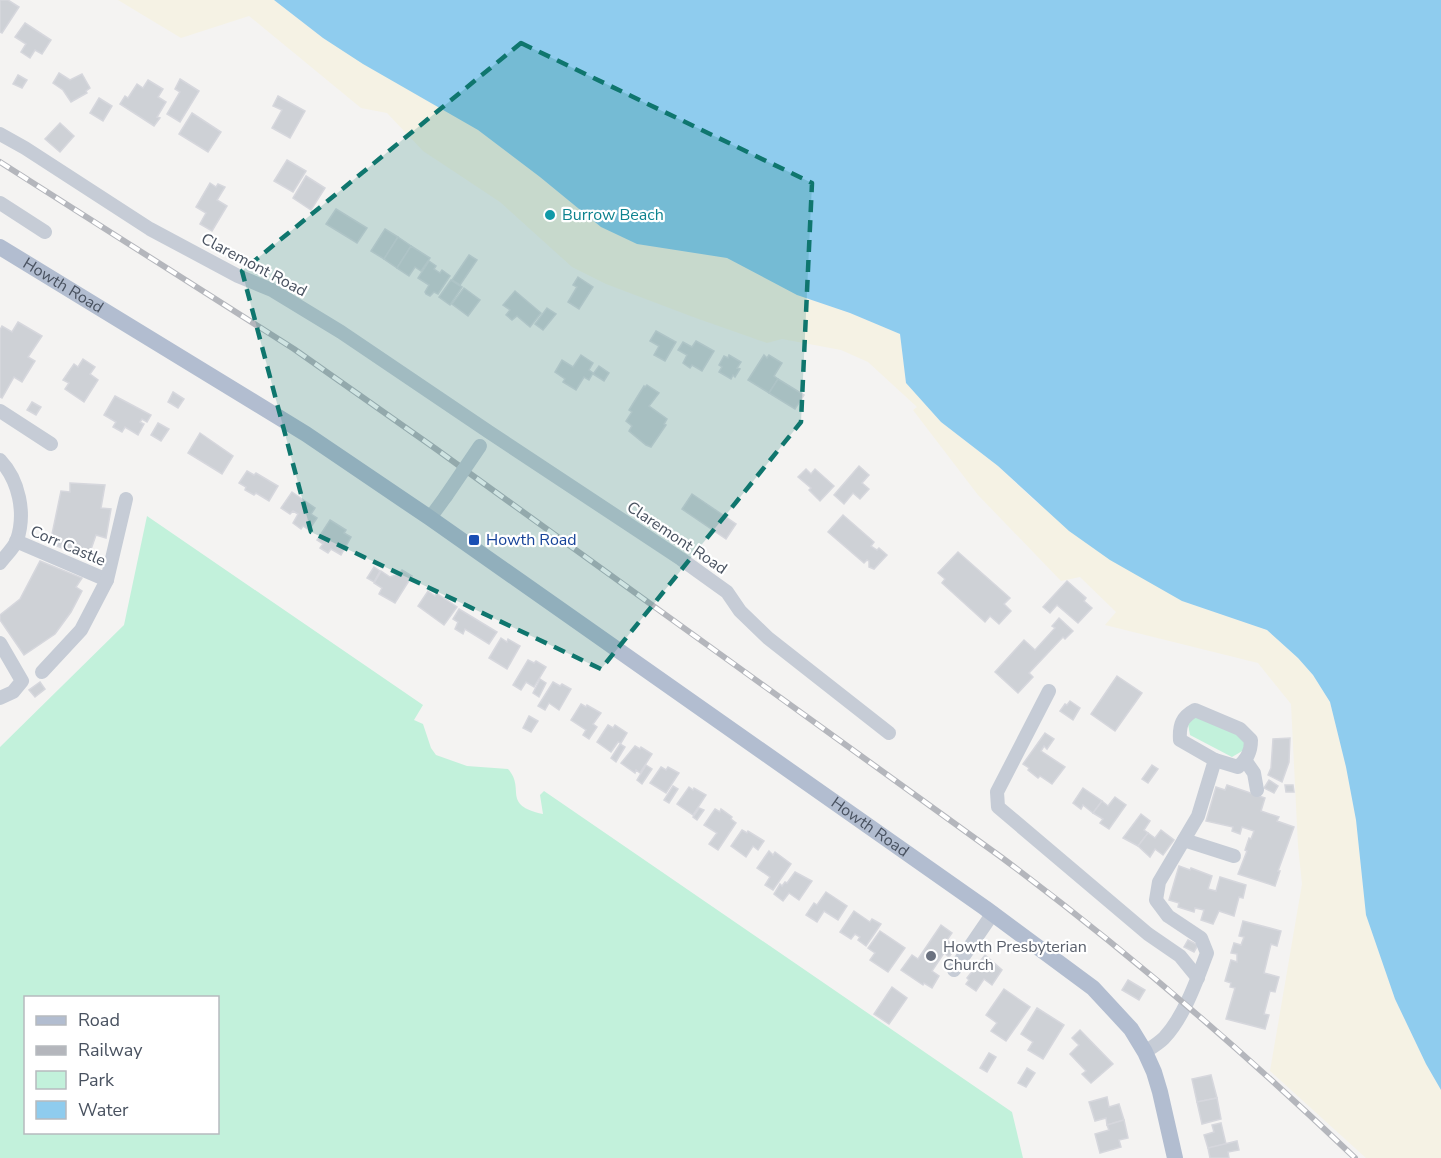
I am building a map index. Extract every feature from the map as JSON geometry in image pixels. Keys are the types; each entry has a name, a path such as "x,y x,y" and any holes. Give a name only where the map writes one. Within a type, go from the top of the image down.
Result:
{"main road":[{"name":"Howth Road","path":"0,247 290,423 430,518 993,913 1094,988 1131,1029 1145,1052 1157,1082 1175,1158"}],"street":[{"name":"Claremont Road","path":"0,134 150,229 238,276 282,296 341,332 656,543 728,592 740,611 768,638 889,733"},
{"path":"0,203 45,232"},
{"path":"0,411 51,444"},
{"path":"430,518 489,432"},
{"name":"Corr Castle","path":"0,460 6,466 20,496 21,519 16,541 0,563"},
{"name":"Corr Castle","path":"42,672 81,630 107,580 126,500"},
{"name":"Corr Castle","path":"16,541 107,580"},
{"path":"0,643 22,681 13,692 0,698"},
{"path":"1049,691 997,792 998,807 1148,934 1180,956 1198,978"},
{"path":"1195,710 1240,729 1251,740 1251,749 1238,767 1215,760 1180,740 1179,728 1185,716 1195,710"},
{"path":"1145,1052 1164,1039 1175,1022 1198,978 1207,953 1201,938 1168,916 1156,900 1159,882 1198,816 1215,760"},
{"path":"1245,760 1254,772 1257,790"},
{"path":"1184,840 1234,856"},
{"path":"954,970 993,913"}],"highlighted area":[{"path":"521,43 812,183 801,422 601,669 311,532 242,271"}],"green space":[{"path":"147,516 423,705 414,720 423,724 431,748 436,755 467,766 508,769 513,776 518,801 522,806 543,814 540,795 544,791 1012,1112 1023,1158 0,1158 0,747 124,625"},
{"path":"1199,715 1241,736 1245,742 1244,750 1232,757 1190,735 1188,724 1190,720"}],"sand":[{"path":"118,0 274,0 323,38 478,130 601,227 637,244 727,258 797,295 850,313 900,334 906,383 941,422 998,466 1035,501 1182,601 1267,630 1313,675 1330,702 1356,820 1366,915 1395,999 1441,1090 1441,1158 1366,1158 1270,1071 1302,884 1291,704 1258,663 1105,625 1116,612 1080,577 1061,581 978,495 913,410 917,407 868,362 841,350 782,339 767,343 606,284 572,267 500,202 423,151 387,113 361,108 249,16 181,38"}],"water":[{"path":"274,0 1441,0 1441,1090 1395,999 1366,915 1356,820 1330,702 1313,675 1298,658 1267,630 1182,601 1110,560 1069,531 998,466 941,422 906,383 900,334 850,313 797,295 727,258 637,244 601,227 478,130 363,64 323,38"}],"building":[{"path":"0,0 8,0 19,7 2,33 0,32"},
{"path":"25,23 51,40 42,54 35,50 30,58 21,52 26,44 15,37"},
{"path":"59,73 70,80 82,74 90,88 86,91 87,93 71,102 63,90 53,83"},
{"path":"18,75 27,80 22,88 13,84"},
{"path":"180,79 199,91 180,122 167,114 180,92 175,89"},
{"path":"148,80 163,89 158,97 166,102 154,126 120,104 125,96 128,98 137,84 143,88"},
{"path":"278,96 305,111 290,138 272,128 282,110 273,106"},
{"path":"99,98 112,106 103,121 90,113"},
{"path":"192,113 221,132 208,152 179,134"},
{"path":"60,123 74,136 60,152 45,139"},
{"path":"287,160 306,171 293,192 274,181"},
{"path":"306,176 325,188 311,210 293,198"},
{"path":"210,183 216,187 218,184 225,187 217,200 227,206 212,231 200,224 206,213 196,207"},
{"path":"336,209 367,228 357,243 326,224"},
{"path":"385,229 398,237 384,259 371,251"},
{"path":"398,237 411,246 397,268 384,259"},
{"path":"411,246 430,258 421,271 415,267 409,276 397,268"},
{"path":"469,255 477,260 460,285 452,280"},
{"path":"429,261 436,266 434,269 440,273 442,270 450,276 438,294 434,292 430,296 425,292 429,285 418,278"},
{"path":"578,277 593,287 579,309 568,302 577,287 573,285"},
{"path":"451,280 462,287 450,305 439,297"},
{"path":"464,288 480,300 468,316 452,304"},
{"path":"515,291 541,313 530,327 517,316 512,320 506,315 510,310 503,305"},
{"path":"547,308 556,314 543,330 535,324"},
{"path":"18,322 42,336 28,357 35,361 22,382 14,377 2,398 0,397 0,330 2,326 12,332"},
{"path":"656,331 676,342 665,361 654,355 659,346 650,341"},
{"path":"696,341 714,351 702,371 692,365 690,368 683,363 687,355 678,350 683,342 692,347"},
{"path":"581,355 593,363 589,370 593,373 589,380 584,377 576,390 563,382 565,379 555,372 562,360 573,367"},
{"path":"729,355 741,362 737,368 740,369 731,379 719,372 722,367 719,365 724,356 728,358"},
{"path":"764,355 767,358 769,355 782,363 774,376 778,379 769,393 748,380"},
{"path":"83,359 95,367 90,374 98,380 84,402 65,389 69,383 63,380 74,364 78,367"},
{"path":"599,366 609,373 604,381 593,374"},
{"path":"778,379 804,395 795,409 769,393"},
{"path":"647,385 659,393 649,406 667,419 664,424 666,425 651,447 629,431 632,426 626,421 632,412 629,410 644,386"},
{"path":"173,392 184,399 178,408 168,402"},
{"path":"115,396 151,415 147,422 142,419 140,422 144,424 138,435 125,427 122,432 113,427 116,422 104,415"},
{"path":"32,402 41,407 36,415 27,410"},
{"path":"158,423 169,429 161,441 151,435"},
{"path":"200,433 233,456 222,474 188,453"},
{"path":"859,466 869,475 862,483 869,489 860,499 853,493 844,504 834,495"},
{"path":"806,469 811,474 815,469 834,486 820,501 809,490 811,488 798,477"},
{"path":"247,471 254,475 256,473 278,486 269,501 256,493 254,495 245,490 246,487 239,483"},
{"path":"70,483 105,485 101,508 111,509 106,538 96,535 88,558 57,546 60,538 52,534 61,491 70,492"},
{"path":"292,492 315,508 311,514 317,518 309,530 303,526 301,529 293,523 298,514 293,511 290,514 281,508"},
{"path":"692,494 736,524 726,539 682,509"},
{"path":"843,515 874,542 871,546 877,550 879,548 887,555 874,569 869,567 869,561 864,563 828,532"},
{"path":"330,520 346,530 344,533 351,537 341,555 331,549 328,553 320,548 323,544 317,540"},
{"path":"958,552 1010,598 1004,604 1011,611 999,624 990,616 985,622 942,583 945,579 938,573"},
{"path":"40,561 82,578 76,587 82,591 71,612 55,634 24,655 0,620 0,615 20,599"},
{"path":"374,567 380,571 374,582 367,578"},
{"path":"402,570 412,576 395,603 379,594 382,588 374,583 381,571 390,577 399,574"},
{"path":"1067,581 1086,598 1084,601 1092,608 1078,623 1057,605 1050,613 1043,607"},
{"path":"428,591 435,596 436,593 457,607 444,625 418,606"},
{"path":"459,609 497,632 489,644 465,629 463,634 455,629 458,622 453,619"},
{"path":"1059,618 1073,631 1065,639 1063,637 1029,673 1033,677 1018,693 995,672 1024,640 1035,650 1055,628 1052,626"},
{"path":"501,638 520,646 507,669 489,658"},
{"path":"528,660 534,663 536,661 546,667 534,687 526,682 521,690 513,685"},
{"path":"1117,676 1142,693 1115,731 1091,714"},
{"path":"540,679 546,683 539,697 533,693"},
{"path":"40,682 45,689 35,697 29,690"},
{"path":"553,682 571,689 559,710 549,703 545,710 538,706"},
{"path":"1070,701 1080,708 1073,720 1060,711"},
{"path":"581,704 601,713 593,724 597,727 589,739 583,735 586,730 571,720"},
{"path":"529,716 538,721 531,732 523,728"},
{"path":"608,725 613,728 615,725 627,733 621,743 618,742 611,752 597,742"},
{"path":"1045,733 1054,739 1047,749 1044,746 1041,751 1065,767 1052,784 1040,776 1038,778 1023,764"},
{"path":"1290,738 1289,762 1282,782 1268,775 1271,768 1273,739"},
{"path":"620,744 625,747 616,762 611,758"},
{"path":"635,746 652,754 640,773 636,770 635,773 621,763"},
{"path":"646,765 652,769 642,784 637,780"},
{"path":"1152,765 1158,769 1148,783 1142,779"},
{"path":"661,767 666,770 668,767 679,773 666,793 650,783"},
{"path":"1269,780 1278,786 1274,793 1264,788"},
{"path":"1227,785 1265,798 1261,811 1279,817 1277,821 1294,827 1275,886 1238,874 1247,851 1245,850 1249,838 1251,839 1254,831 1242,827 1240,834 1232,831 1233,827 1206,821 1216,787 1225,790"},
{"path":"1285,785 1293,785 1294,792 1286,792"},
{"path":"673,786 678,789 669,803 664,800"},
{"path":"689,787 706,795 693,815 677,804"},
{"path":"1083,788 1102,801 1093,813 1083,805 1081,809 1073,803"},
{"path":"1115,797 1126,805 1109,829 1100,823 1103,819 1093,813 1102,801 1108,806"},
{"path":"699,808 704,810 697,820 693,817"},
{"path":"715,809 720,812 721,809 736,823 718,850 709,844 717,833 704,825"},
{"path":"1141,814 1150,821 1144,830 1148,833 1138,846 1123,838"},
{"path":"742,830 764,841 758,850 753,846 746,857 731,846"},
{"path":"1161,830 1174,840 1163,855 1155,849 1150,857 1138,846 1148,833 1155,838"},
{"path":"769,851 773,855 775,852 791,864 773,890 765,885 770,877 757,868"},
{"path":"1179,866 1212,876 1208,889 1216,891 1220,877 1246,885 1243,898 1239,897 1234,916 1219,911 1213,924 1201,920 1204,910 1195,908 1194,912 1178,907 1179,903 1169,900"},
{"path":"795,872 812,881 799,900 789,893 783,901 774,894 780,884 782,886 785,882 787,883"},
{"path":"826,892 847,906 838,920 824,911 817,922 806,915 814,903 817,905"},
{"path":"854,911 870,922 872,919 881,924 866,946 858,940 860,937 855,934 851,939 840,932"},
{"path":"1243,921 1281,931 1277,946 1271,944 1264,973 1279,977 1275,992 1270,991 1264,1014 1269,1015 1265,1029 1226,1019 1235,988 1230,987 1231,983 1225,981 1231,960 1237,962 1237,954 1231,953 1234,943 1241,945 1244,937 1239,936"},
{"name":"Howth Presbyterian Church","path":"941,925 952,933 947,940 950,943 948,946 954,950 949,957 944,953 932,971 939,976 932,988 924,983 923,985 901,970 912,955 918,959"},
{"path":"880,931 905,948 888,972 870,960 875,953 868,948"},
{"path":"1188,940 1198,945 1194,952 1184,947"},
{"path":"985,955 1002,970 992,985 984,979 976,991 966,984 969,980 967,978"},
{"path":"1128,980 1145,990 1139,1000 1122,990"},
{"path":"892,987 907,998 889,1024 874,1014"},
{"path":"1004,989 1030,1007 1006,1041 991,1031 997,1023 986,1015"},
{"path":"1037,1008 1064,1025 1043,1059 1028,1050 1033,1042 1021,1034"},
{"path":"1080,1030 1113,1064 1091,1083 1082,1074 1086,1071 1070,1054 1079,1045 1072,1038"},
{"path":"989,1053 996,1057 987,1072 980,1068"},
{"path":"1027,1068 1035,1073 1026,1087 1018,1083"},
{"path":"1211,1075 1217,1098 1197,1102 1192,1079"},
{"path":"1107,1097 1109,1107 1119,1104 1124,1120 1107,1125 1106,1118 1095,1121 1089,1102"},
{"path":"1217,1098 1221,1119 1202,1124 1197,1102"},
{"path":"1124,1120 1128,1138 1119,1140 1121,1147 1100,1153 1095,1134 1109,1130 1107,1125"},
{"path":"1221,1123 1226,1144 1208,1148 1204,1135 1214,1132 1212,1125"},
{"path":"1237,1141 1239,1150 1228,1152 1229,1158 1210,1158 1208,1148"}],"railway":[{"path":"0,162 294,349 1001,857 1093,928 1182,1002 1269,1078 1355,1158"}],"place":[{"name":"Burrow Beach","path":"550,215"},
{"name":"Howth Road","path":"474,540"},
{"name":"Howth Presbyterian Church","path":"931,956"}]}
